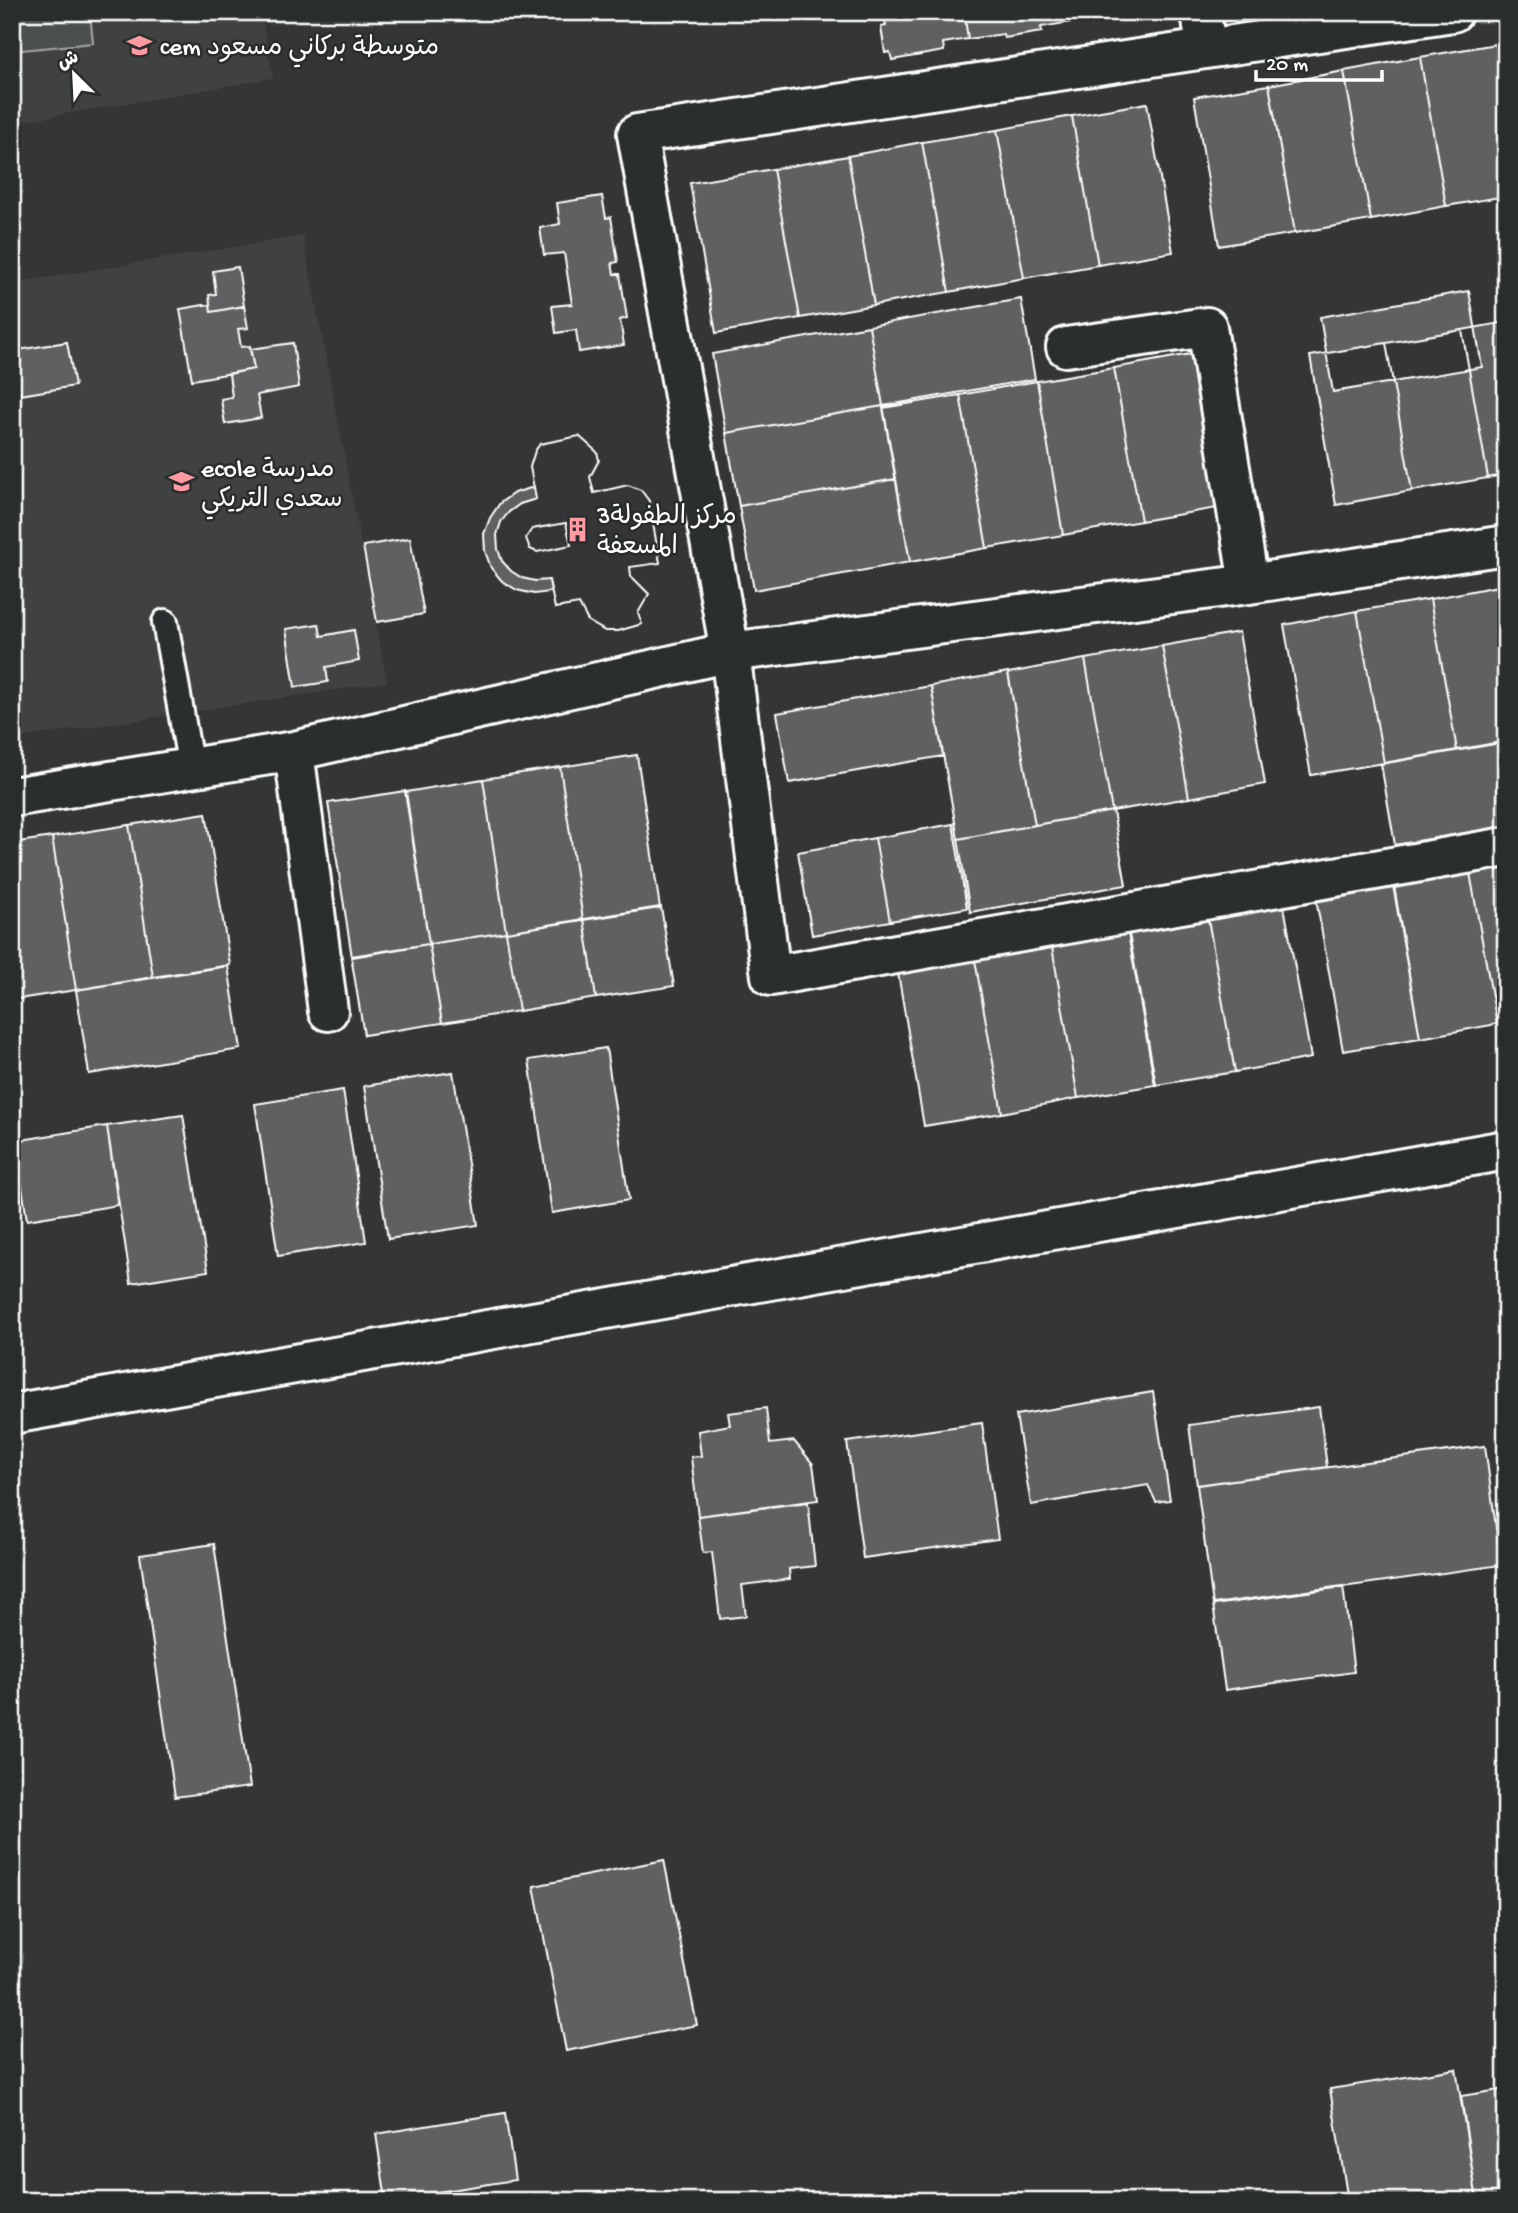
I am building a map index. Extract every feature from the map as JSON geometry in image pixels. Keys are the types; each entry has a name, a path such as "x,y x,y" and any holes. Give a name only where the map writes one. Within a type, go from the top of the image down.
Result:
{"street":[{"path":"1453,12 1204,31 637,134 730,652 771,976 1506,847"},
{"path":"1066,347 1207,327 1249,584"},
{"path":"12,797 295,751 730,652 1249,584 1506,545"},
{"path":"295,751 328,1011"},
{"path":"12,1413 1506,1150"}],"lane":[{"path":"165,622 191,768"}],"shaded area":[{"name":"cem متوسطة بركاني مسعود","path":"12,12 261,12 273,78 12,123"},
{"path":"12,12 90,12 93,43 12,51"},
{"name":"ecole مدرسة سعدي التريكي","path":"303,236 387,682 12,739 12,283"}],"building":[{"path":"884,12 964,12 968,39 943,43 944,51 892,60 890,52 885,53 881,27 886,26"},
{"path":"964,12 1075,12 1077,21 1041,27 1042,32 1004,38 1003,34 968,39"},
{"path":"1075,12 1132,12 1077,21"},
{"path":"1496,44 1506,102 1506,196 1446,206 1420,57"},
{"path":"1420,57 1446,206 1371,220 1344,71"},
{"path":"1344,71 1371,220 1295,233 1269,85"},
{"path":"1269,85 1295,233 1219,246 1194,97"},
{"path":"1147,103 1173,252 1098,265 1072,116"},
{"path":"1072,116 1098,265 1024,278 997,130"},
{"path":"997,130 1024,278 949,292 922,142"},
{"path":"922,142 949,292 874,305 848,156"},
{"path":"848,156 874,305 800,318 773,169"},
{"path":"773,169 800,318 716,333 690,183"},
{"path":"602,196 606,218 611,217 618,262 612,263 614,274 620,274 627,318 620,320 624,345 579,352 576,330 556,333 552,306 572,304 564,253 544,255 540,228 560,224 557,203"},
{"path":"238,267 244,306 211,312 209,295 216,294 213,271"},
{"path":"1469,291 1482,367 1333,392 1320,317"},
{"path":"1021,299 1035,379 883,406 869,326"},
{"path":"210,304 211,312 244,306 248,328 238,329 241,347 250,346 254,369 192,380 180,309"},
{"path":"1506,322 1506,474 1488,478 1462,330"},
{"path":"869,326 883,406 726,433 712,354"},
{"path":"1462,330 1488,478 1412,491 1386,343"},
{"path":"67,342 75,386 20,395 12,351"},
{"path":"293,343 299,387 257,395 261,418 225,424 221,399 232,397 229,374 254,369 250,349"},
{"path":"1386,343 1412,491 1336,505 1310,356"},
{"path":"1191,354 1217,508 1141,521 1114,368"},
{"path":"1114,368 1141,521 1063,535 1037,381"},
{"path":"1037,381 1063,535 987,548 960,395"},
{"path":"960,395 987,548 910,562 883,408"},
{"path":"883,406 896,479 739,506 726,433"},
{"name":"3مركز الطفولة المسعفة","path":"579,436 597,452 599,460 590,477 594,493 628,485 641,490 649,501 660,563 630,567 631,576 649,594 638,613 642,624 618,631 605,631 588,621 579,604 555,608 549,580 522,578 502,561 497,535 501,522 520,504 536,499 530,467 540,444","holes":["566,523 571,545 537,552 530,549 526,538 532,529"]},
{"name":"3مركز الطفولة المسعفة","path":"579,436 597,452 599,460 590,477 594,493 628,485 641,490 649,501 660,563 630,567 631,576 649,594 638,613 642,624 618,631 605,631 588,621 579,604 555,608 549,580 522,578 502,561 498,549 497,535 501,522 520,504 536,499 530,467 540,444"},
{"path":"896,479 910,562 754,590 739,506"},
{"name":"3مركز الطفولة المسعفة","path":"534,487 536,499 520,504 509,512 501,522 497,535 502,561 511,571 522,578 549,580 551,592 534,594 517,590 502,581 491,568 485,551 484,534 500,503 514,493"},
{"name":"3مركز الطفولة المسعفة","path":"566,523 571,545 537,552 530,549 526,538 532,529"},
{"path":"410,538 424,614 377,622 363,546"},
{"path":"1503,585 1506,602 1506,741 1457,750 1430,599"},
{"path":"1430,599 1457,750 1384,763 1357,611"},
{"path":"1357,611 1384,763 1311,775 1284,625"},
{"path":"319,624 321,636 354,630 359,661 326,667 328,682 295,687 286,629"},
{"path":"1239,632 1265,784 1189,798 1162,646"},
{"path":"1162,646 1189,798 1112,811 1085,659"},
{"path":"1085,659 1112,811 1035,825 1008,673"},
{"path":"1008,672 1035,825 958,839 931,686"},
{"path":"931,686 943,756 789,783 777,713"},
{"path":"1506,742 1506,826 1395,845 1381,764"},
{"path":"637,755 660,908 583,920 560,767"},
{"path":"560,767 583,920 506,932 483,779"},
{"path":"483,779 506,932 429,944 406,792"},
{"path":"405,791 429,944 352,957 328,803"},
{"path":"1113,811 1126,885 970,912 958,839"},
{"path":"206,813 230,965 153,977 129,825"},
{"path":"953,824 967,908 890,921 875,838"},
{"path":"129,825 153,977 76,990 52,837"},
{"path":"52,837 76,990 12,1000 12,843"},
{"path":"875,838 890,921 812,935 798,852"},
{"path":"1506,866 1506,1023 1497,1024 1470,873"},
{"path":"1470,873 1497,1024 1420,1038 1394,886"},
{"path":"1393,885 1420,1038 1343,1051 1316,899"},
{"path":"1284,906 1311,1058 1235,1072 1208,919"},
{"path":"661,907 674,986 596,998 584,919"},
{"path":"584,919 596,998 519,1011 506,932"},
{"path":"1208,919 1235,1072 1156,1085 1129,934"},
{"path":"506,932 519,1011 442,1023 429,944"},
{"path":"1128,933 1155,1085 1078,1098 1052,947"},
{"path":"429,944 442,1023 364,1035 351,956"},
{"path":"1052,947 1078,1098 1002,1113 975,960"},
{"path":"975,960 1002,1113 924,1126 898,973"},
{"path":"228,966 241,1049 89,1074 76,990"},
{"path":"606,1048 629,1200 552,1213 529,1060"},
{"path":"453,1072 478,1225 388,1239 364,1086"},
{"path":"343,1090 366,1242 278,1256 255,1104"},
{"path":"183,1115 208,1271 131,1283 107,1126"},
{"path":"107,1126 118,1205 27,1220 15,1141"},
{"path":"1153,1392 1170,1500 1156,1502 1148,1485 1031,1505 1016,1415"},
{"path":"1319,1407 1327,1467 1197,1485 1189,1425"},
{"path":"766,1408 770,1444 794,1441 813,1464 818,1500 698,1516 691,1457 701,1456 698,1431 730,1425 728,1413"},
{"path":"982,1423 998,1539 863,1558 847,1442"},
{"path":"1485,1446 1501,1565 1213,1605 1197,1485"},
{"path":"808,1502 815,1566 789,1569 790,1579 742,1585 746,1616 720,1619 712,1552 703,1553 698,1516"},
{"path":"214,1544 250,1787 175,1797 140,1555"},
{"path":"1343,1586 1354,1672 1225,1690 1213,1604"},
{"path":"664,1860 697,2025 566,2051 534,1886"},
{"path":"1456,2069 1477,2201 1348,2201 1330,2089"},
{"path":"1506,2089 1506,2201 1477,2201 1461,2096"},
{"path":"505,2113 515,2180 386,2200 376,2134"}],"place":[{"name":"cem متوسطة بركاني مسعود","path":"140,45"},
{"name":"ecole مدرسة سعدي التريكي","path":"181,482"},
{"name":"3مركز الطفولة المسعفة","path":"577,529"}]}
